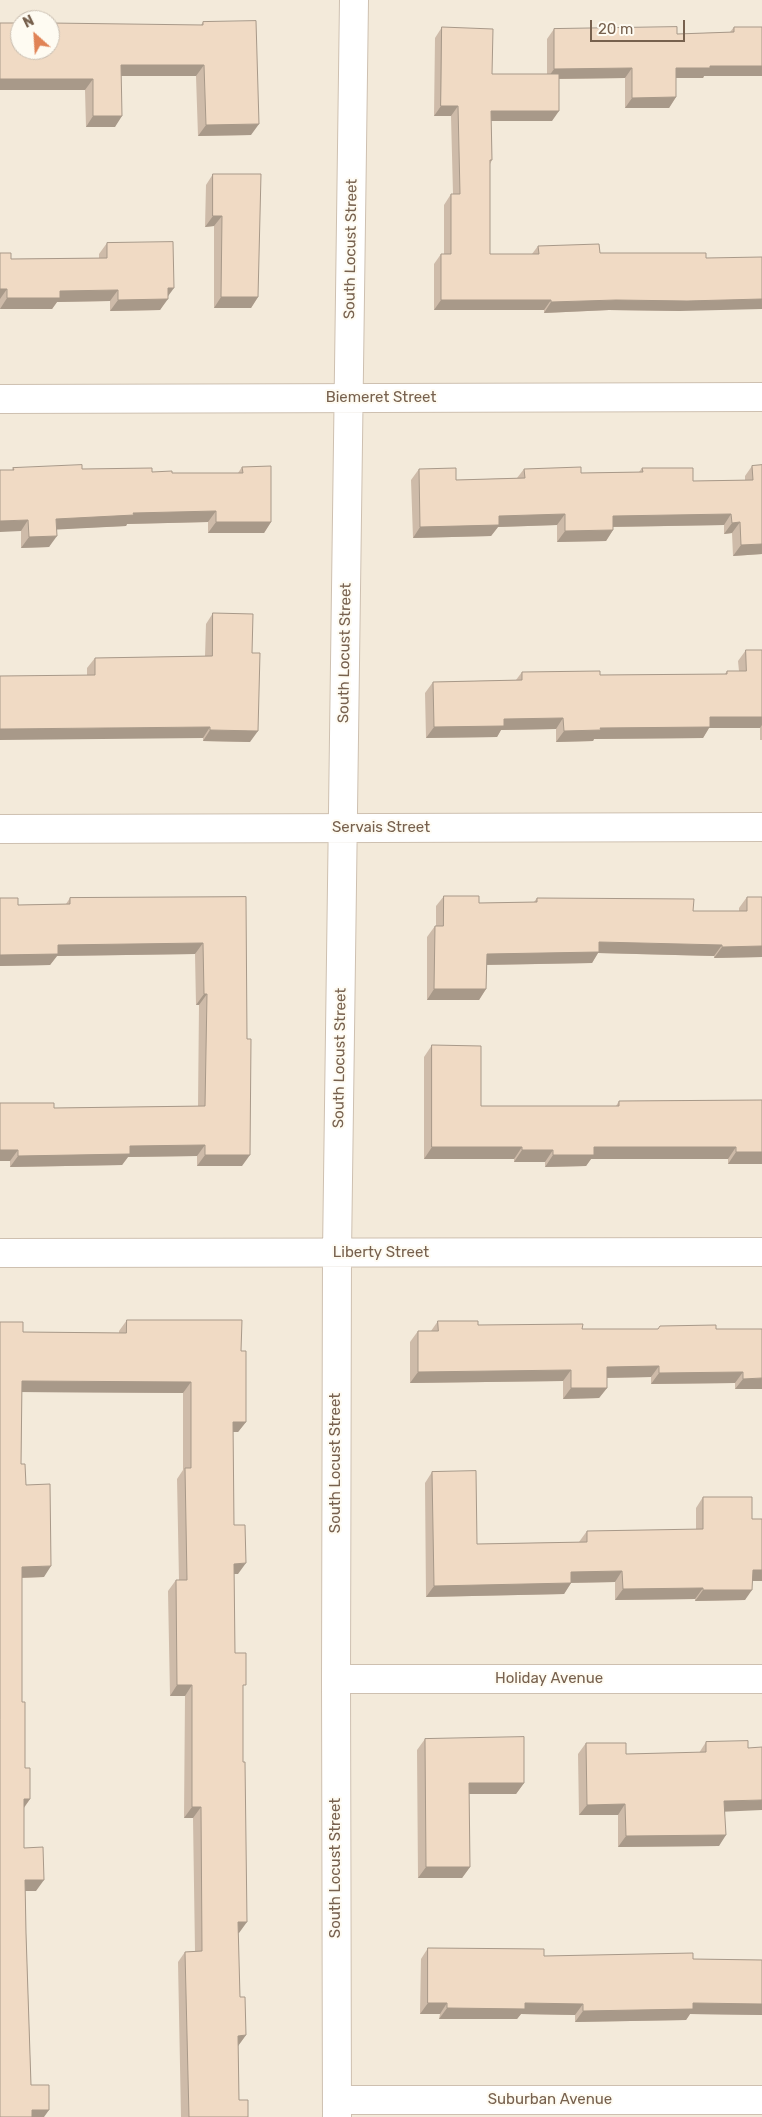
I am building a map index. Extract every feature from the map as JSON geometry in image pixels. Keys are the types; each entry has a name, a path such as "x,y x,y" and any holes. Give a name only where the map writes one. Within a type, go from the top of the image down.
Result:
{"street":[{"name":"South Locust Street","path":"337,2109 337,1253 354,0"},
{"name":"Biemeret Street","path":"0,399 762,396"},
{"name":"Servais Street","path":"0,829 762,827"},
{"name":"Liberty Street","path":"0,1253 762,1252"},
{"name":"Holiday Avenue","path":"336,1679 762,1679"},
{"name":"Suburban Avenue","path":"337,2109 762,2100"}],"shaded area":[{"path":"0,0 762,0 762,2117 0,2117"}],"building":[{"path":"256,21 259,124 206,125 204,65 121,65 122,116 93,116 93,79 0,79 0,23 10,23 10,60 60,60 60,23 203,25 203,22"},
{"path":"442,27 493,29 492,74 559,74 559,111 491,111 490,254 539,254 538,246 599,244 600,253 706,253 706,258 762,257 762,299 551,302 551,300 441,300 441,254 451,254 451,194 460,194 458,106 441,106"},
{"path":"677,27 677,34 734,32 734,27 762,27 762,66 676,68 676,97 632,98 632,68 554,69 554,29"},
{"path":"213,174 261,174 258,297 221,297 222,216 213,216"},
{"path":"173,242 174,288 168,288 168,299 118,300 118,290 60,291 60,298 7,298 7,289 0,289 0,253 11,253 11,259 107,258 107,243"},
{"path":"82,465 82,469 152,468 152,472 172,471 172,473 243,473 242,467 271,466 271,522 216,522 216,511 133,513 134,515 56,519 57,536 29,537 28,520 0,521 0,470"},
{"path":"762,465 762,544 741,545 740,522 732,523 731,514 613,516 613,530 565,531 565,514 499,516 499,525 420,527 419,469 456,468 456,480 525,478 524,469 581,467 581,473 643,472 642,468 693,468 693,481 753,480 752,466"},
{"path":"213,613 253,614 252,653 260,653 258,731 210,730 210,727 0,729 0,676 95,675 95,658 212,656"},
{"path":"746,650 762,650 762,717 710,717 710,727 600,728 601,730 564,731 563,718 504,719 504,726 434,727 433,682 522,680 522,672 600,671 600,675 727,674 727,671 746,671"},
{"path":"444,896 479,896 479,903 537,902 537,898 694,899 693,911 747,911 747,897 762,897 762,946 722,947 722,945 599,942 599,952 487,954 486,989 434,989 435,926 443,926"},
{"path":"246,897 247,1039 251,1039 250,1155 205,1155 205,1145 130,1146 130,1154 18,1156 18,1150 0,1150 0,1103 54,1103 54,1108 205,1106 207,994 204,994 203,943 58,945 58,954 0,955 0,898 18,898 18,905 70,904 70,898"},
{"path":"432,1045 481,1046 481,1106 619,1106 619,1101 762,1100 762,1152 736,1152 736,1147 594,1147 594,1155 553,1155 553,1150 522,1150 522,1147 432,1147"},
{"path":"127,1320 242,1320 241,1351 246,1351 246,1422 233,1422 234,1525 245,1525 246,1563 234,1564 235,1653 246,1653 246,1685 243,1685 243,1762 245,1762 247,1922 238,1922 240,1997 245,1997 246,2035 238,2036 239,2100 248,2100 248,2117 189,2117 185,1952 202,1951 201,1807 192,1807 192,1685 177,1685 176,1580 187,1580 185,1468 191,1468 191,1382 22,1381 21,1464 25,1464 26,1485 50,1484 51,1566 22,1567 22,1702 25,1702 25,1768 30,1768 30,1799 24,1799 24,1848 43,1847 44,1880 25,1880 31,2085 49,2085 49,2110 32,2110 32,2117 0,2117 0,1322 23,1322 23,1332 126,1333"},
{"path":"438,1321 478,1321 478,1325 583,1324 582,1329 658,1329 660,1326 716,1325 716,1329 762,1329 762,1378 743,1379 743,1372 659,1373 659,1366 607,1367 607,1388 571,1388 571,1370 418,1372 418,1331 438,1331"},
{"path":"476,1471 477,1544 587,1542 587,1531 703,1529 703,1497 752,1497 752,1519 762,1519 762,1570 753,1570 752,1590 703,1590 703,1588 623,1589 622,1571 571,1572 571,1583 434,1586 432,1472"},
{"path":"524,1737 524,1783 469,1783 470,1867 426,1867 425,1739"},
{"path":"748,1741 748,1748 762,1747 762,1800 724,1801 726,1835 626,1836 625,1804 587,1805 586,1743 626,1743 626,1754 706,1752 706,1742"},
{"path":"428,1948 544,1949 544,1956 693,1953 693,1959 762,1960 762,2004 693,2003 693,2009 583,2011 583,2004 525,2003 525,2009 447,2008 447,2003 428,2003"}]}
